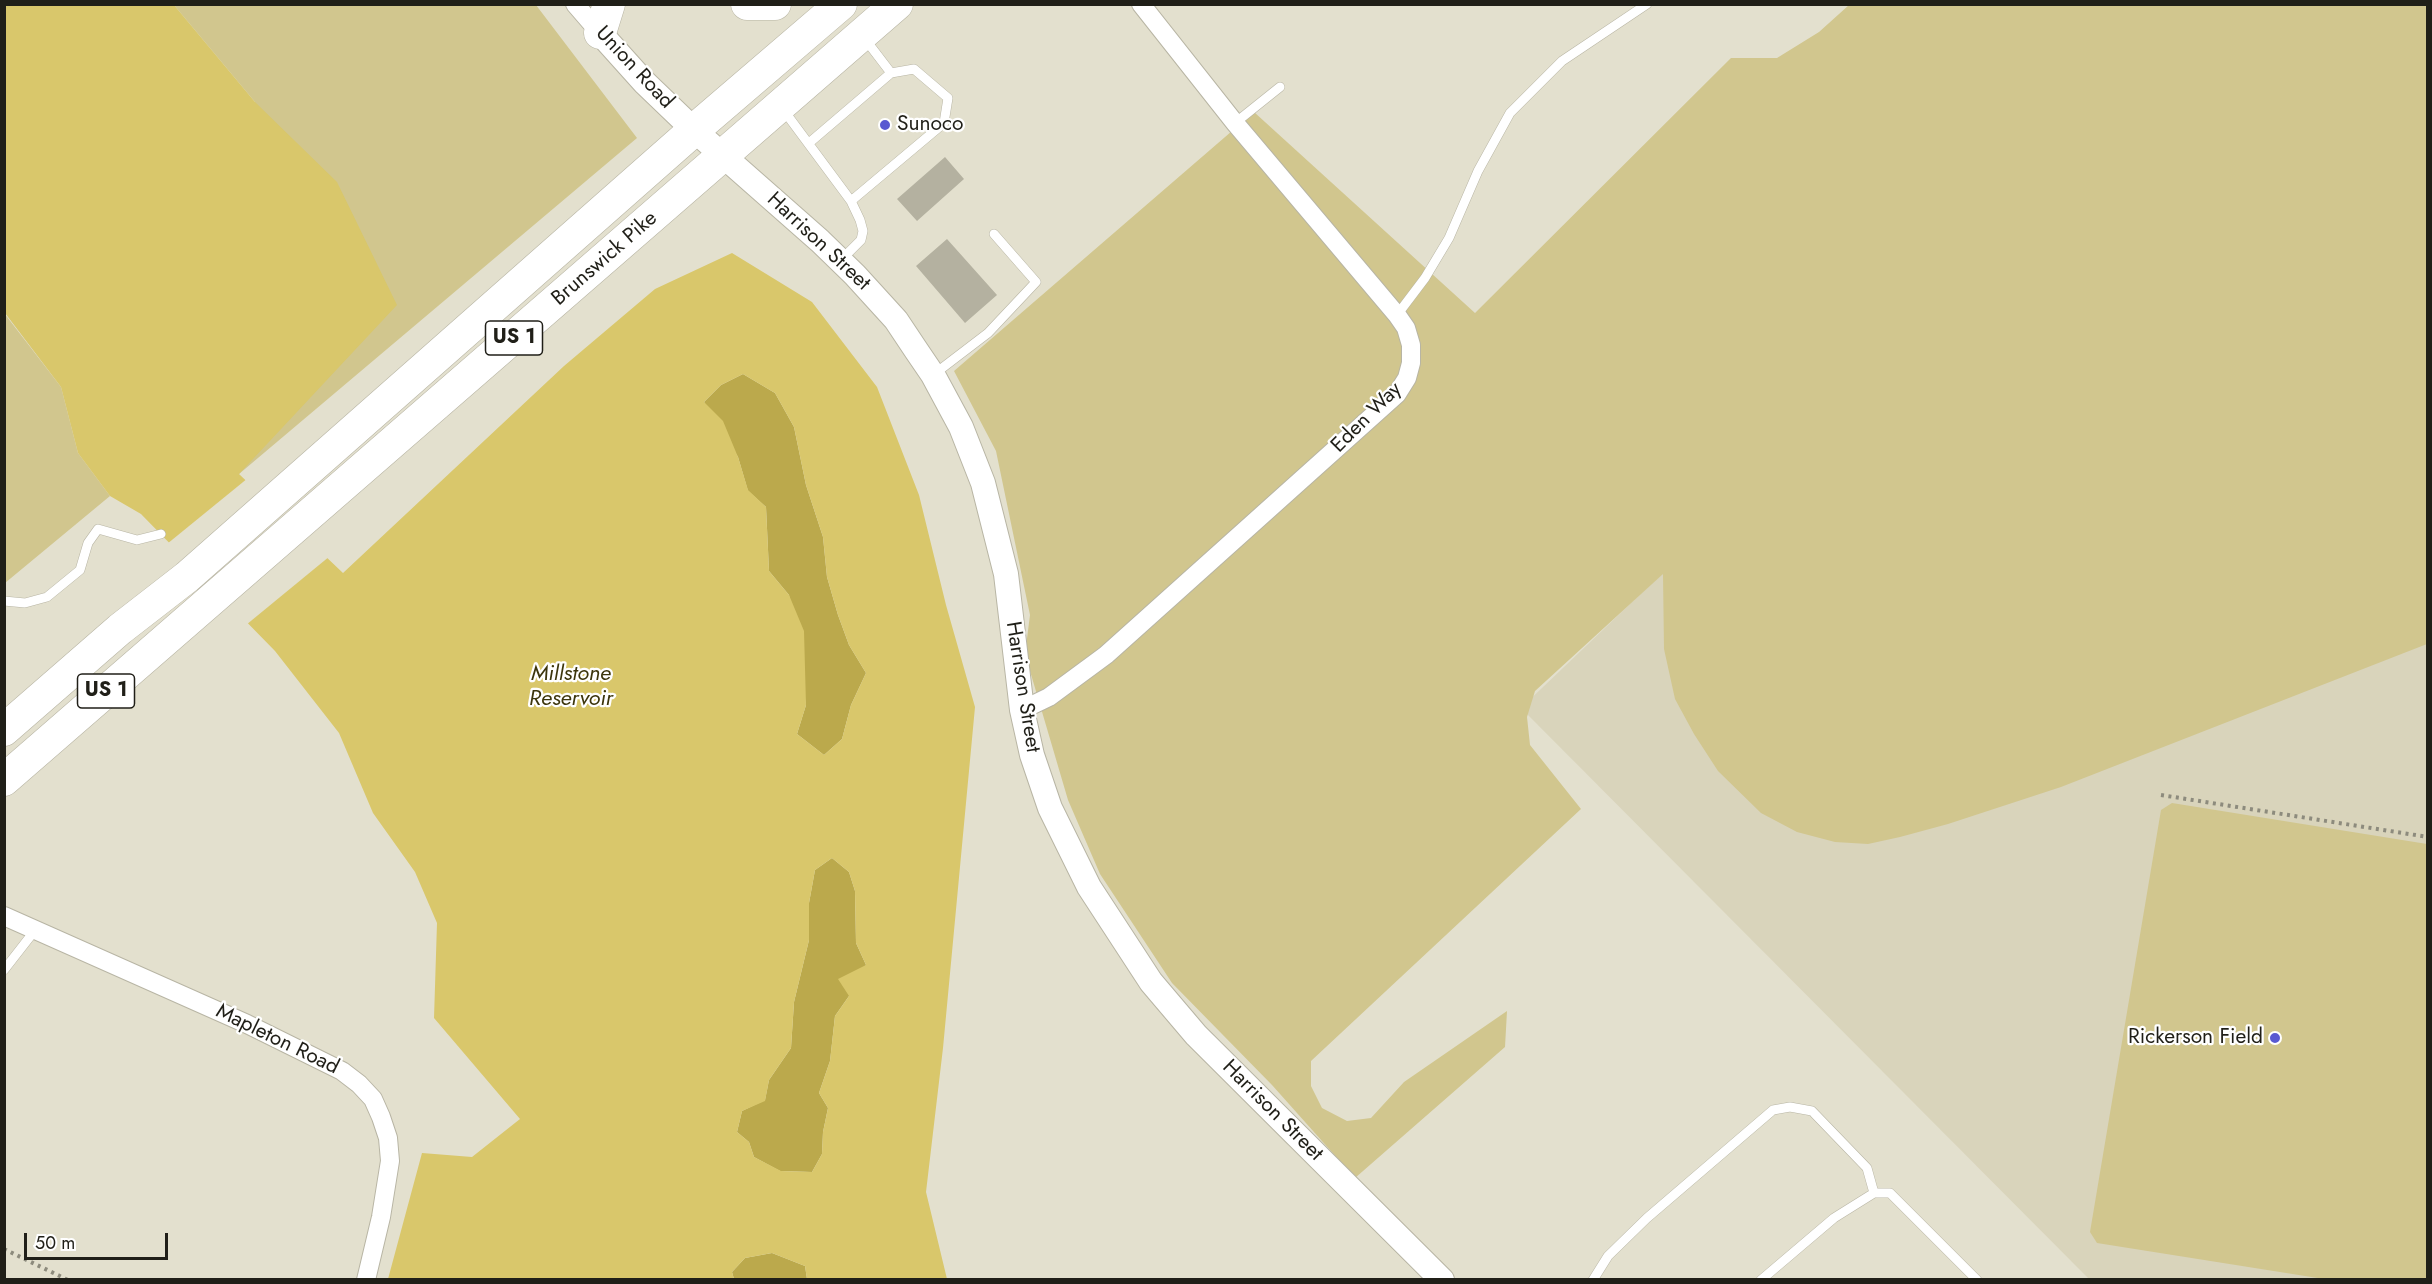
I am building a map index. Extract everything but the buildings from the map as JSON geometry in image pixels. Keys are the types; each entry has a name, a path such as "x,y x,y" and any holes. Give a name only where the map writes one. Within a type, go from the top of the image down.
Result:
{"highway":[{"path":"747,4 775,4"},
{"name":"Brunswick Pike","path":"4,730 120,629 187,577 694,130 841,4"},
{"name":"Brunswick Pike","path":"4,780 897,4"}],"street":[{"name":"Union Road","path":"575,4 605,19 644,82 694,130"},
{"name":"Eden Way","path":"1022,710 1049,697 1106,655 1397,394 1409,371 1411,345 1406,328 1397,315 1235,123 1141,4"},
{"name":"Harrison Street","path":"694,130 841,261 896,320 933,375 972,453 992,511 1006,574 1022,710 1040,781 1058,826 1101,907 1151,982 1196,1035 1442,1280"},
{"name":"Mapleton Road","path":"4,916 308,1053 342,1071 359,1084 373,1099 381,1117 388,1138 390,1161 381,1217 366,1280"}],"lane":[{"path":"1397,315 1425,278 1449,238 1478,171 1510,113 1562,61 1647,4"},
{"path":"862,34 891,73"},
{"path":"809,143 891,73 914,69 948,98 944,123 851,201"},
{"path":"1235,123 1280,87"},
{"path":"780,105 851,201 860,220 863,231 861,240 841,261"},
{"path":"933,375 988,333 1036,282 994,234"},
{"path":"4,601 25,603 47,597 80,570 88,543 98,529 137,540 161,534"},
{"path":"4,970 36,929"},
{"path":"1593,1280 1608,1256 1647,1218 1773,1110 1790,1107 1812,1112 1867,1168 1874,1192"},
{"path":"1761,1280 1834,1218 1874,1192 1890,1193 1977,1280"}],"path":[{"path":"2161,795 2427,837"},
{"path":"4,1249 68,1280"}],"shaded area":[{"path":"174,5 536,5 637,138 239,474 255,102"},
{"path":"1849,5 2427,5 2427,644 2061,787 1948,824 1900,837 1868,844 1835,842 1797,832 1761,813 1718,771 1694,734 1675,699 1664,649 1663,574 1535,691 1527,717 1530,745 1581,809 1311,1061 1311,1086 1322,1108 1347,1121 1371,1118 1404,1082 1507,1011 1505,1047 1355,1178 1272,1085 1172,983 1100,874 1068,800 1025,654 1030,615 996,451 954,371 1254,112 1475,313 1731,58 1777,58 1819,32"},
{"path":"2258,5 2427,5 2427,1279 2089,1279 1521,708"},
{"path":"4,313 61,387 78,453 110,496 5,583"},
{"path":"743,374 775,393 794,427 806,485 823,537 827,577 838,615 849,645 866,673 851,705 842,739 824,755 797,734 806,705 789,595 769,571 766,507 748,491 738,457 704,402 721,385"},
{"name":"Rickerson Field","path":"2172,803 2427,844 2427,1279 2324,1279 2097,1243 2090,1232 2161,810"},
{"path":"832,858 849,872 855,891 856,943 866,965 835,1016 830,1061 819,1093 828,1108 823,1132 822,1154 812,1172 780,1171 754,1157 749,1142 737,1132 742,1111 765,1100 769,1080 791,1048 794,1002 809,940 809,903 815,870"},
{"path":"772,1253 805,1266 807,1279 734,1279 732,1272 745,1258"}],"water":[{"name":"Millstone Reservoir","path":"5,5 174,5 255,102 337,182 397,305 239,474 343,573 564,366 655,289 732,253 812,302 877,387 919,495 946,605 975,707 943,1048 926,1192 947,1279 807,1279 805,1266 772,1253 745,1258 732,1272 734,1279 388,1279 422,1153 472,1157 520,1119 434,1018 437,923 415,872 373,813 339,733 275,651 141,514 110,496 78,453 61,387 5,313","holes":["743,374 775,393 794,427 806,485 823,537 827,577 838,615 849,645 866,673 851,705 842,739 824,755 797,734 806,705 804,631 789,595 769,571 766,507 748,490 738,457 723,421 704,402 721,385","832,858 849,872 855,891 856,943 866,965 838,979 849,996 835,1016 830,1061 819,1093 828,1108 823,1132 822,1154 812,1172 781,1171 754,1157 749,1142 737,1132 742,1111 765,1101 769,1080 791,1048 794,1002 809,940 809,903 815,870"]}],"pier":[{"path":"248,478 330,556 246,625 167,544"}],"place":[{"name":"Sunoco","path":"885,125"},
{"name":"Rickerson Field","path":"2275,1038"}]}
